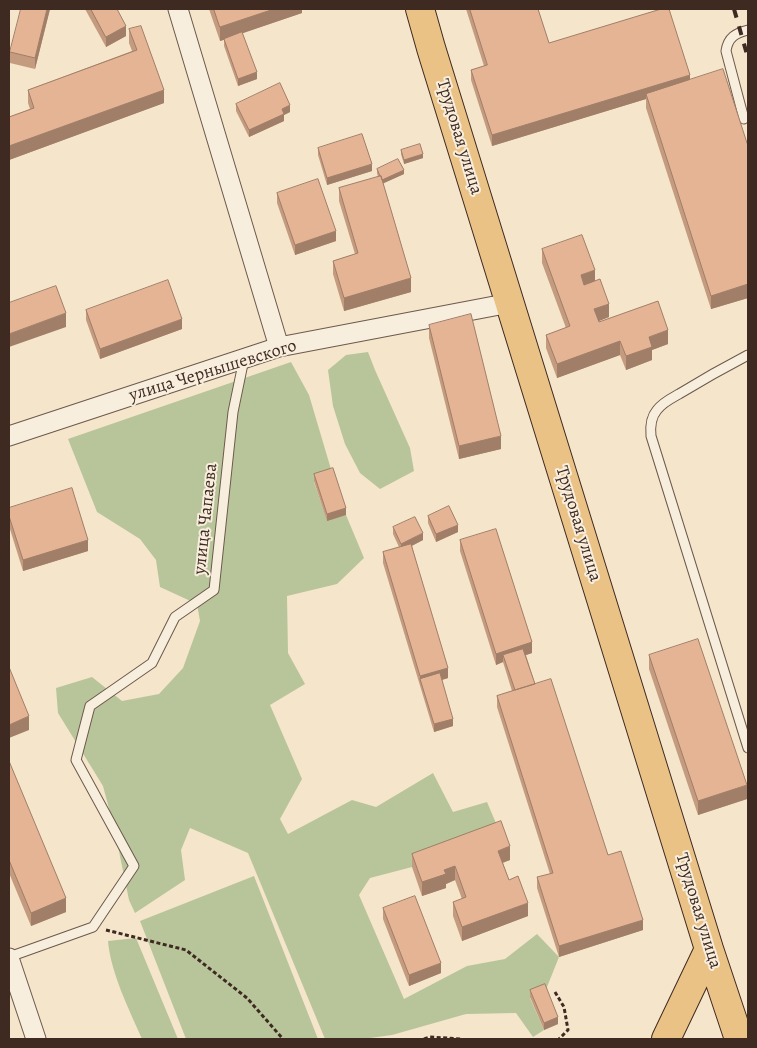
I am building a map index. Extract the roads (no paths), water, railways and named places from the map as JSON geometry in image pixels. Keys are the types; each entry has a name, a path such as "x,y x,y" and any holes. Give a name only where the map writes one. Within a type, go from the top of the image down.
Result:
{"main road":[{"name":"Трудовая улица","path":"420,9 709,949 739,1039"},
{"path":"666,1039 709,949"}],"street":[{"path":"178,9 279,347"},
{"name":"улица Чернышевского","path":"9,436 279,347 510,303"},
{"path":"9,958 36,1039"}],"lane":[{"path":"744,119 726,51 729,40 733,35 748,30"},
{"path":"748,356 710,375 665,402 653,416 650,429 748,748"},
{"name":"улица Чапаева","path":"9,958 94,927 134,866 76,760 90,706 152,663 176,617 214,590 234,412 244,359"}],"railway":[{"path":"734,9 748,58"}]}
